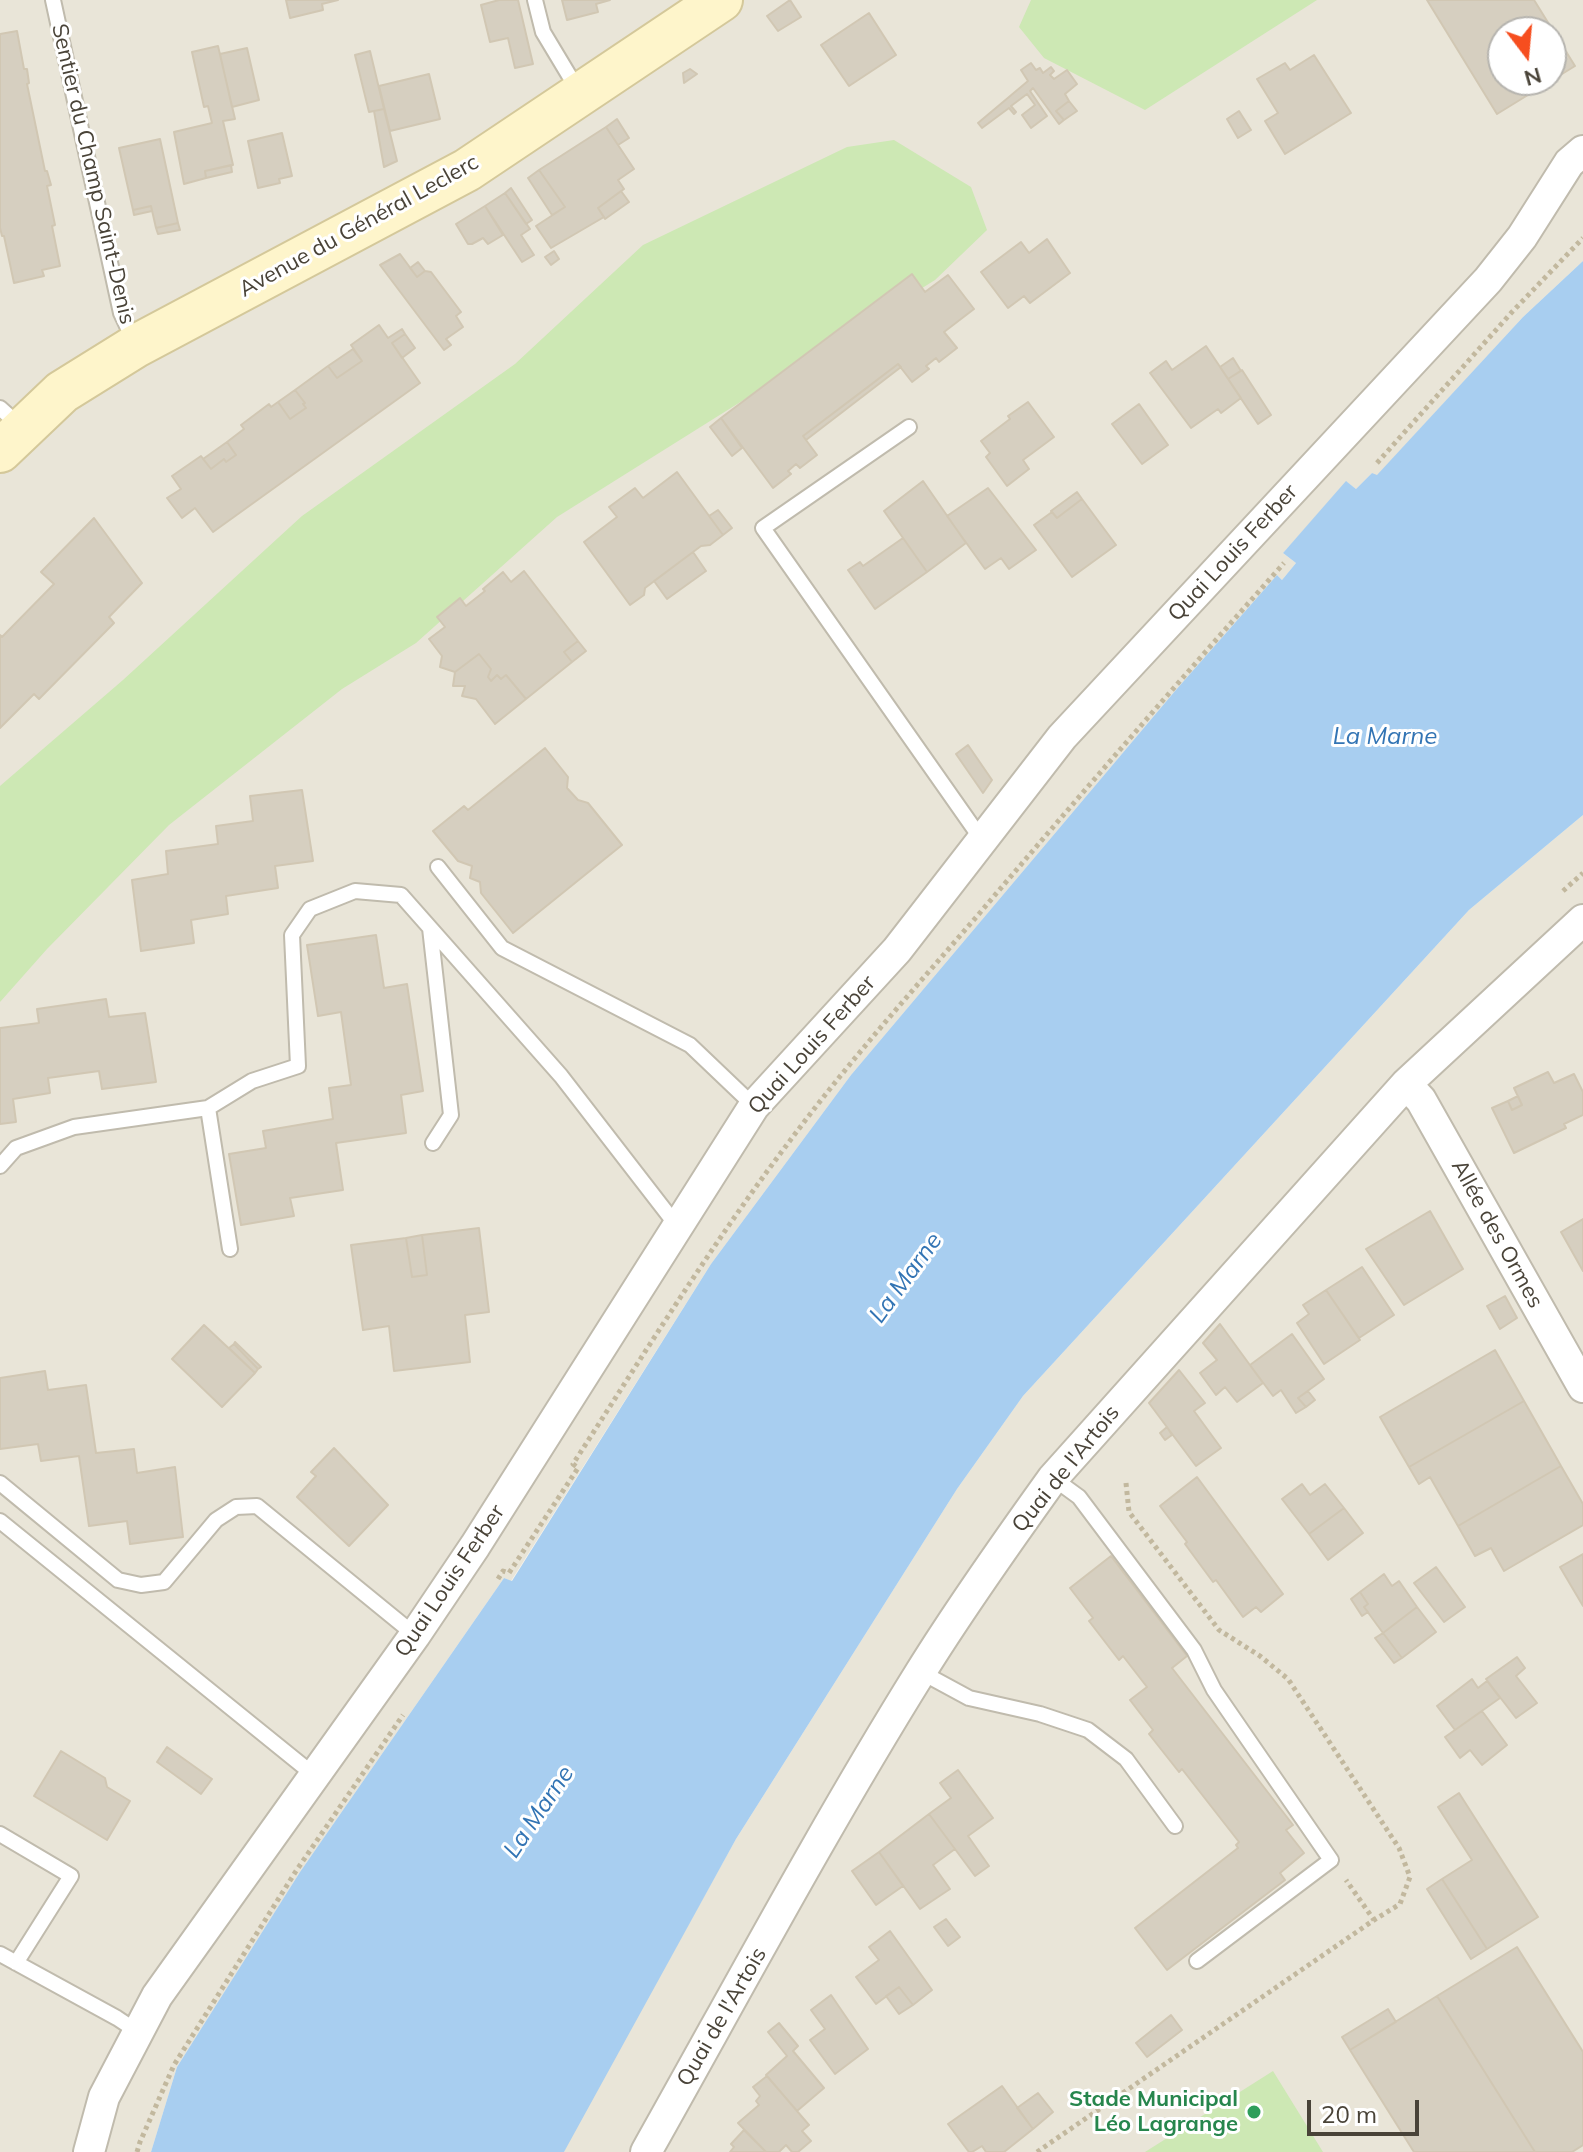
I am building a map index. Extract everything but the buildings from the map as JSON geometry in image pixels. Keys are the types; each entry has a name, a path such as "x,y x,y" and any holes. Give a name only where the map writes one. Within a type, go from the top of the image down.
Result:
{"main road":[{"name":"Avenue du Général Leclerc","path":"7,429 136,346 467,170 721,0"}],"street":[{"name":"Quai Louis Ferber","path":"89,2152 104,2097 157,1996 475,1546 754,1106 897,950 1062,737 1488,280 1522,237 1569,163 1583,151"},
{"name":"Quai de l'Artois","path":"646,2152 851,1789 921,1672 1053,1478 1406,1084 1583,920"},
{"name":"Allée des Ormes","path":"1406,1084 1421,1100 1583,1387"}],"lane":[{"name":"Sentier du Champ Saint-Denis","path":"53,0 121,313 136,346"},
{"path":"535,0 543,32 580,93"},
{"path":"909,427 763,528 982,840"},
{"path":"438,867 502,948 690,1045 754,1106"},
{"path":"0,1166 16,1148 74,1127 208,1108 252,1081 298,1066 292,935 310,909 355,891 401,895 561,1076 677,1226"},
{"path":"429,928 451,1115 433,1143"},
{"path":"208,1108 230,1249"},
{"path":"1053,1478 1079,1497 1194,1650 1214,1690 1331,1860 1197,1961"},
{"path":"0,1483 118,1580 141,1585 164,1582 216,1520 236,1507 257,1506 415,1635"},
{"path":"0,1521 314,1775"},
{"path":"921,1672 969,1698 1040,1714 1088,1730 1126,1759 1175,1826"},
{"path":"0,1834 71,1876 16,1963"},
{"path":"0,1954 138,2032"}],"path":[{"path":"1377,463 1583,238"},
{"path":"503,1571 509,1573 578,1468 573,1464 698,1271 795,1134 860,1052 1284,563"},
{"path":"1037,2152 1400,1904 1410,1877 1399,1848 1288,1679 1260,1656 1219,1630 1129,1512 1126,1483"},
{"path":"137,2152 174,2065 296,1871 391,1733"},
{"path":"1331,1860 1374,1920"}],"shaded area":[{"path":"0,0 1583,0 1583,261 1523,317 1377,476 1372,473 1356,489 1347,482 1283,553 1296,563 1282,580 1277,575 1175,691 851,1075 711,1264 511,1581 504,1578 300,1872 177,2067 151,2152 0,2152"},
{"path":"1583,815 1583,2152 564,2152 736,1839 957,1489 1023,1396 1469,910"}],"green space":[{"path":"1031,0 1317,0 1145,110 1044,58 1019,27"},
{"path":"894,140 971,187 987,230 935,280 557,517 416,643 342,689 169,825 47,949 0,1002 0,786 123,680 302,516 515,364 643,245 847,147"},
{"name":"Stade Municipal Léo Lagrange","path":"1273,2071 1323,2152 1145,2152"}],"water":[{"name":"La Marne","path":"1583,261 1583,815 1469,910 1023,1396 957,1489 736,1839 564,2152 151,2152 177,2067 300,1872 504,1578 512,1581 711,1264 851,1075 1175,691 1277,575 1282,580 1296,563 1283,553 1346,481 1356,489 1372,473 1377,475 1523,317"}],"place":[{"name":"Stade Municipal Léo Lagrange","path":"1254,2112"}]}
